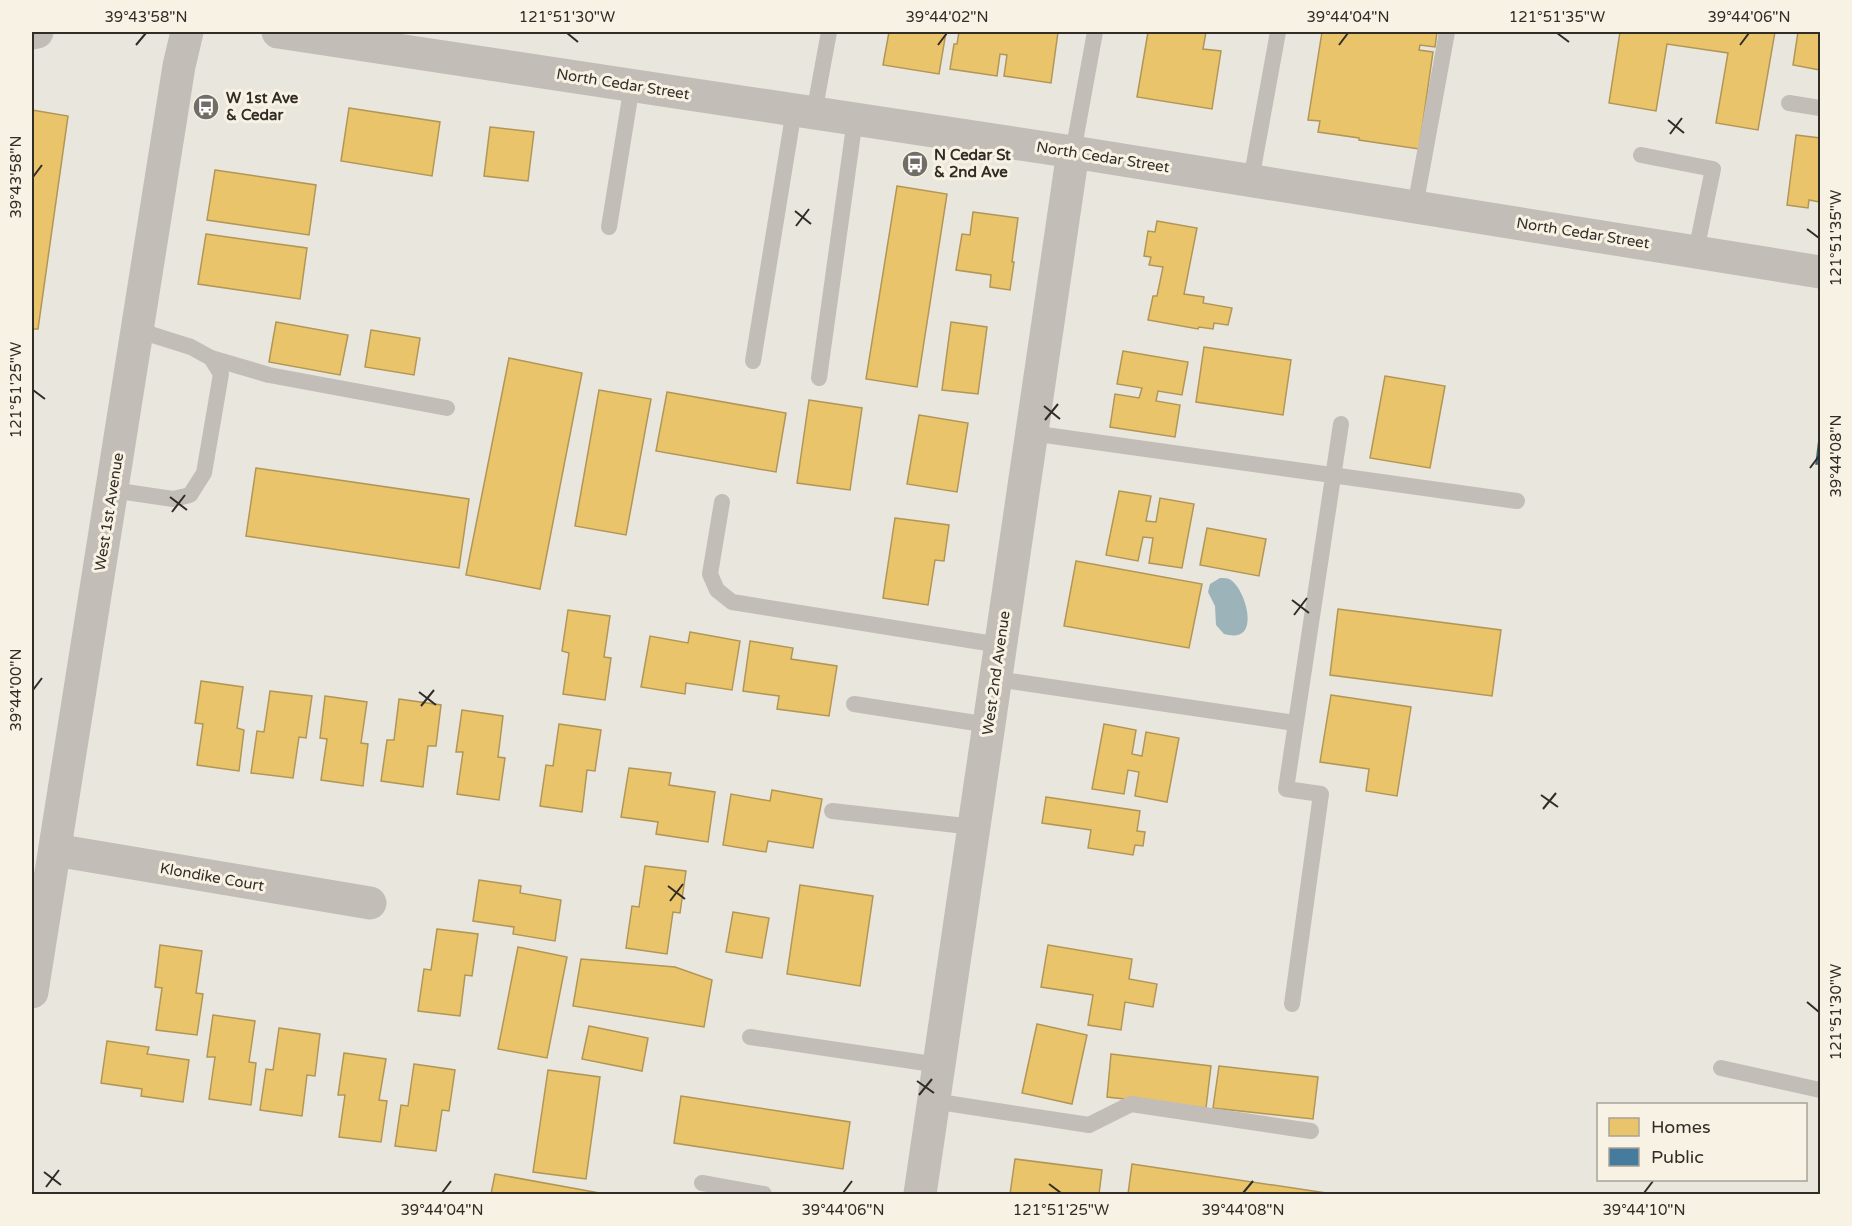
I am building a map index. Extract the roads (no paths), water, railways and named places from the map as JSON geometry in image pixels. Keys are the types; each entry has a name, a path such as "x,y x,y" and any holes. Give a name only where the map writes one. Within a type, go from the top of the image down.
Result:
{"street":[{"path":"32,33 37,32"},
{"name":"West 1st Avenue","path":"32,992 179,66 187,32"},
{"name":"North Cedar Street","path":"278,32 388,40 632,85 1073,152 1821,272"},
{"name":"West 2nd Avenue","path":"920,1194 1073,152"},
{"name":"Klondike Court","path":"55,850 370,903"}],"lane":[{"path":"753,361 804,111 828,32"},
{"path":"1073,152 1095,32"},
{"path":"1251,180 1278,32"},
{"path":"1415,207 1447,32"},
{"path":"609,227 632,85"},
{"path":"1789,103 1821,108"},
{"path":"819,378 855,119"},
{"path":"1641,155 1713,169 1696,251"},
{"path":"137,330 191,347 211,358 269,375 447,408"},
{"path":"112,490 173,499 190,495 204,473 221,374 211,358"},
{"path":"1292,1004 1321,794 1286,789 1341,424"},
{"path":"1031,433 1517,501"},
{"path":"722,502 710,574 717,591 732,602 1000,645"},
{"path":"996,679 1295,723"},
{"path":"854,704 989,725"},
{"path":"832,811 974,827"},
{"path":"750,1037 939,1065"},
{"path":"1721,1068 1821,1090"},
{"path":"933,1101 1089,1125 1131,1104 1311,1131"},
{"path":"702,1183 764,1194"}],"water":[{"path":"1220,578 1234,583 1246,607 1247,625 1238,635 1224,634 1216,625 1215,606 1208,592 1210,584"}],"place":[{"name":"W 1st Ave & Cedar","path":"206,107"},
{"name":"N Cedar St & 2nd Ave","path":"915,164"}]}
